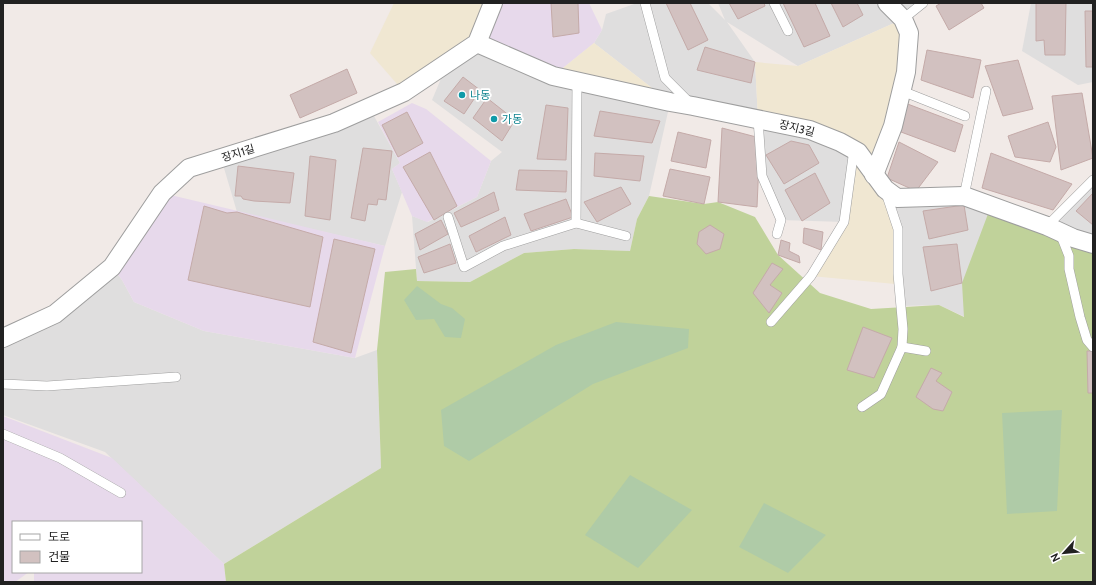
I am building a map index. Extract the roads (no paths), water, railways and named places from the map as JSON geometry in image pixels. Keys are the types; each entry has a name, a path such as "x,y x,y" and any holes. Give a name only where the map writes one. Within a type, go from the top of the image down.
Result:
{"street":[{"path":"478,43 493,3"},
{"path":"874,175 893,126 902,91 906,72 909,33 903,20 887,3"},
{"name":"장지3길","path":"478,43 553,76 670,102 810,130 840,142 858,152 885,189 897,198 964,196 1053,229 1073,238 1093,244"},
{"name":"장지1길","path":"3,338 55,314 112,267 162,193 189,168 334,123 404,92 478,43"}],"lane":[{"path":"645,3 664,78 694,106"},
{"path":"774,3 788,31"},
{"path":"903,20 923,3"},
{"path":"576,223 577,82"},
{"path":"902,91 965,116"},
{"path":"964,196 986,91"},
{"path":"758,119 762,176 781,220 777,234"},
{"path":"771,322 811,276 844,222 854,149"},
{"path":"1093,180 1053,229 1069,256 1069,269 1080,317 1087,340 1093,347"},
{"path":"862,407 881,394 902,347 903,329 898,274 898,229 885,189"},
{"path":"448,217 464,267 503,246 576,223 626,236"},
{"path":"902,347 926,351"},
{"path":"3,384 46,386 176,377"},
{"path":"3,434 60,458 121,493"}],"place":[{"name":"나동","path":"462,95"},
{"name":"가동","path":"494,119"}]}
